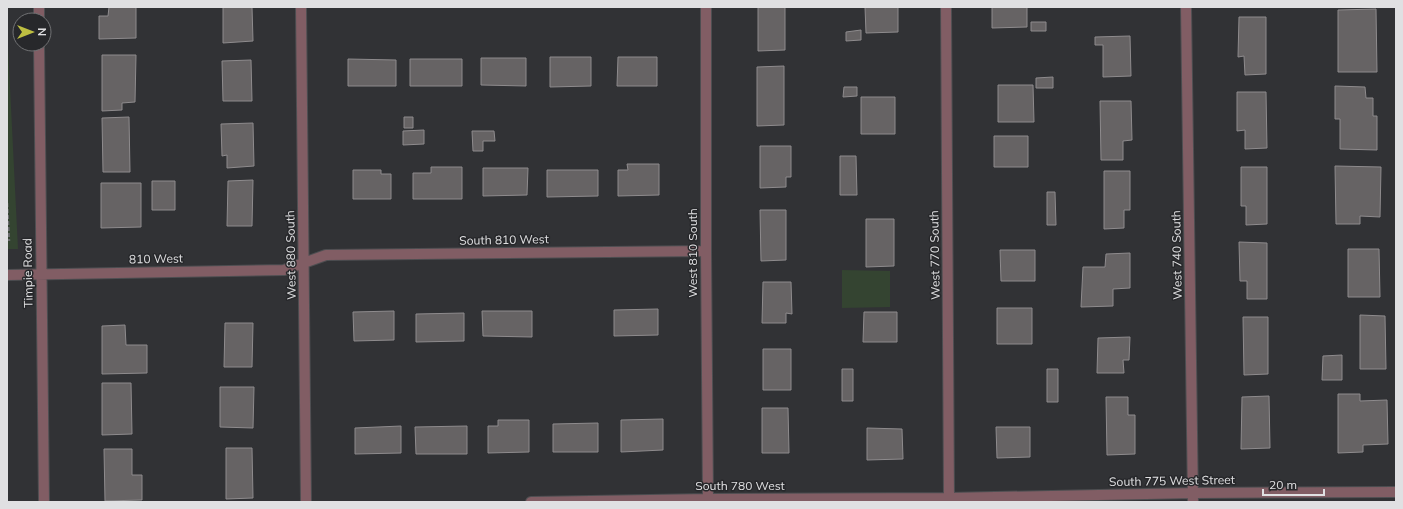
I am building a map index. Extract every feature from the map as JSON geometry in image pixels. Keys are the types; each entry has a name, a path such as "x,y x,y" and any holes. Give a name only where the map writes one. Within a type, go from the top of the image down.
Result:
{"street":[{"name":"West 880 South","path":"301,7 306,502"},
{"name":"West 810 South","path":"706,7 708,499"},
{"name":"West 770 South","path":"946,7 949,500"},
{"name":"West 740 South","path":"1186,7 1193,498"},
{"name":"Timpie Road","path":"39,52 44,502"},
{"name":"South 810 West","path":"304,263 326,255 706,251"},
{"name":"810 West","path":"7,275 284,270 304,263"},
{"name":"South 775 West Street","path":"949,500 1193,498 1396,492"},
{"name":"South 780 West","path":"531,502 708,499 949,500"}],"path":[{"path":"7,203 9,241 7,240"}],"green space":[{"path":"7,26 18,249 7,249"},
{"path":"842,270 890,271 890,307 842,308"}],"building":[{"path":"109,7 136,7 136,38 99,39 99,16 108,16"},
{"path":"223,7 252,7 253,41 223,43"},
{"path":"758,7 785,7 785,50 758,51"},
{"path":"865,7 898,7 898,32 866,33"},
{"path":"992,7 1027,7 1027,27 992,28"},
{"path":"1376,9 1377,72 1338,72 1338,10"},
{"path":"1239,17 1266,17 1266,74 1245,75 1244,56 1238,57"},
{"path":"1031,22 1046,22 1046,31 1031,31"},
{"path":"861,30 861,40 846,41 846,32"},
{"path":"1130,36 1131,76 1103,77 1103,45 1095,45 1095,37"},
{"path":"102,55 136,55 135,102 122,103 122,110 102,111"},
{"path":"550,57 591,57 591,86 550,87"},
{"path":"618,57 657,57 657,86 617,86"},
{"path":"481,58 526,58 526,86 481,85"},
{"path":"348,59 396,60 396,86 348,86"},
{"path":"410,59 462,59 462,86 410,86"},
{"path":"251,60 252,101 223,101 222,61"},
{"path":"784,66 784,125 757,126 757,67"},
{"path":"1053,77 1053,88 1036,88 1036,78"},
{"path":"998,85 1033,85 1034,122 998,122"},
{"path":"1335,86 1365,87 1366,98 1373,98 1373,116 1377,116 1377,150 1340,149 1340,119 1335,119"},
{"path":"844,87 857,87 857,96 843,97"},
{"path":"1237,92 1266,92 1267,148 1245,149 1245,130 1237,131"},
{"path":"861,97 895,97 895,134 861,134"},
{"path":"1100,101 1131,101 1132,140 1123,141 1123,160 1101,160"},
{"path":"129,117 130,172 103,172 102,118"},
{"path":"404,117 413,117 413,128 404,128"},
{"path":"253,123 254,166 227,168 227,155 222,156 221,124"},
{"path":"424,130 424,144 403,145 403,131"},
{"path":"472,131 494,131 495,141 483,141 483,151 473,151"},
{"path":"994,136 1028,136 1028,167 994,167"},
{"path":"760,146 791,146 791,177 786,177 786,187 760,188"},
{"path":"840,156 856,156 857,195 840,195"},
{"path":"627,164 659,164 659,195 618,196 618,170 628,170"},
{"path":"1335,166 1381,167 1380,217 1360,216 1360,224 1336,224"},
{"path":"431,167 462,167 462,199 413,199 413,173 431,173"},
{"path":"1241,167 1267,167 1267,224 1246,225 1246,206 1241,206"},
{"path":"483,168 528,168 527,195 483,196"},
{"path":"353,170 381,170 381,174 391,174 391,199 353,199"},
{"path":"547,170 598,170 598,196 547,197"},
{"path":"1104,171 1130,171 1130,210 1124,210 1124,228 1104,229"},
{"path":"253,180 252,226 227,226 228,181"},
{"path":"152,181 175,181 175,210 152,210"},
{"path":"101,183 141,183 141,227 101,228"},
{"path":"1047,192 1055,192 1056,225 1047,225"},
{"path":"760,210 786,210 786,260 761,261"},
{"path":"866,219 894,219 894,266 866,267"},
{"path":"1239,242 1267,243 1267,299 1247,299 1247,281 1240,281"},
{"path":"1348,249 1379,249 1380,297 1348,297"},
{"path":"1000,250 1035,250 1035,281 1001,281"},
{"path":"1130,253 1130,288 1113,289 1113,306 1081,307 1083,267 1105,267 1106,254"},
{"path":"763,282 791,282 792,314 786,313 786,323 762,323"},
{"path":"997,308 1032,308 1032,344 997,344"},
{"path":"658,309 658,335 614,336 614,310"},
{"path":"394,311 394,340 354,341 353,312"},
{"path":"482,311 532,311 532,337 483,336"},
{"path":"864,312 897,312 897,342 863,342"},
{"path":"464,313 464,341 416,342 416,314"},
{"path":"1360,315 1385,316 1386,369 1360,369"},
{"path":"1243,317 1268,317 1268,374 1244,375"},
{"path":"225,323 253,323 252,367 224,367"},
{"path":"125,325 126,345 147,345 147,373 102,374 102,326"},
{"path":"1130,337 1129,360 1123,360 1124,373 1097,373 1098,338"},
{"path":"763,349 791,349 791,390 763,390"},
{"path":"1342,355 1342,380 1322,380 1323,356"},
{"path":"842,369 853,369 853,401 842,401"},
{"path":"1047,369 1058,369 1058,402 1047,402"},
{"path":"102,383 131,383 132,434 102,435"},
{"path":"220,387 254,387 253,428 220,427"},
{"path":"1338,394 1360,394 1360,401 1387,400 1388,444 1363,445 1363,452 1338,453"},
{"path":"1269,396 1270,448 1241,449 1242,397"},
{"path":"1106,397 1128,397 1128,415 1135,415 1135,454 1107,455"},
{"path":"762,408 788,408 789,453 762,453"},
{"path":"663,419 663,450 621,452 621,420"},
{"path":"498,420 529,420 529,452 488,453 488,426 498,426"},
{"path":"598,423 598,452 553,452 553,424"},
{"path":"401,426 401,453 355,454 355,428"},
{"path":"467,426 467,454 416,454 415,427"},
{"path":"996,427 1030,427 1030,457 997,458"},
{"path":"867,428 902,429 903,459 867,460"},
{"path":"226,448 252,448 253,498 226,499"},
{"path":"104,449 132,449 132,475 142,475 142,500 105,501"}]}
